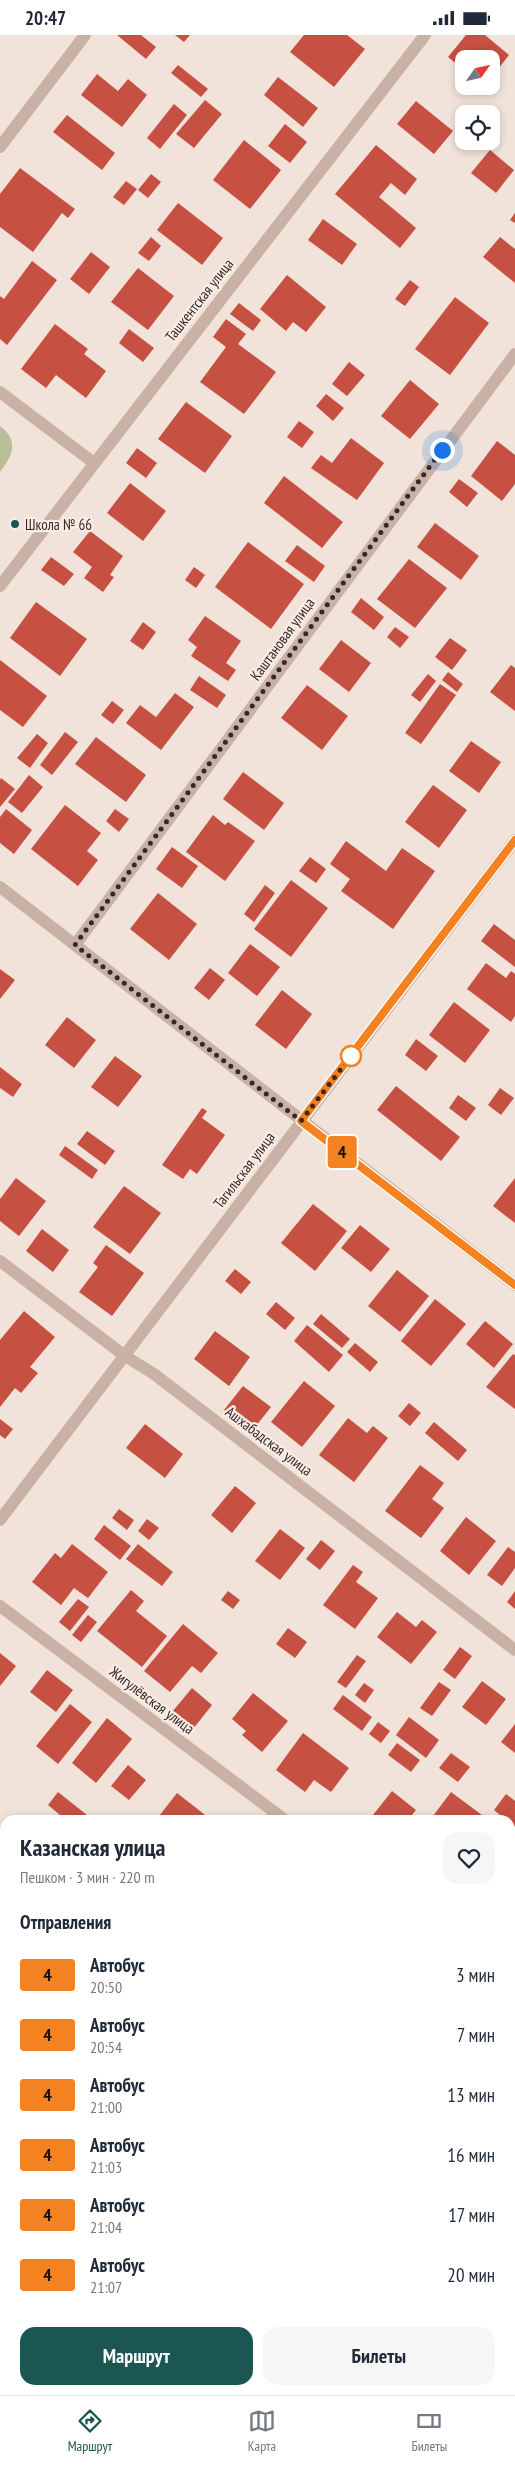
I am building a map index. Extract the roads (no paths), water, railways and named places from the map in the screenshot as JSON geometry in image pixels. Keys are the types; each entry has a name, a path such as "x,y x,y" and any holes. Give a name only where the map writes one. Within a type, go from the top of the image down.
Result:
{"street":[{"path":"0,147 84,35"},
{"name":"Ташкентская улица","path":"0,586 425,35"},
{"name":"Каштановая улица","path":"75,945 515,354"},
{"path":"0,392 94,463"},
{"name":"Тагильская улица","path":"0,1520 515,840"},
{"path":"0,887 515,1285"},
{"name":"Ашхабадская улица","path":"0,1261 125,1355 154,1374 515,1650"},
{"name":"Жигулёвская улица","path":"0,1606 278,1815"}],"place":[{"name":"Школа № 66","path":"15,524"}]}
